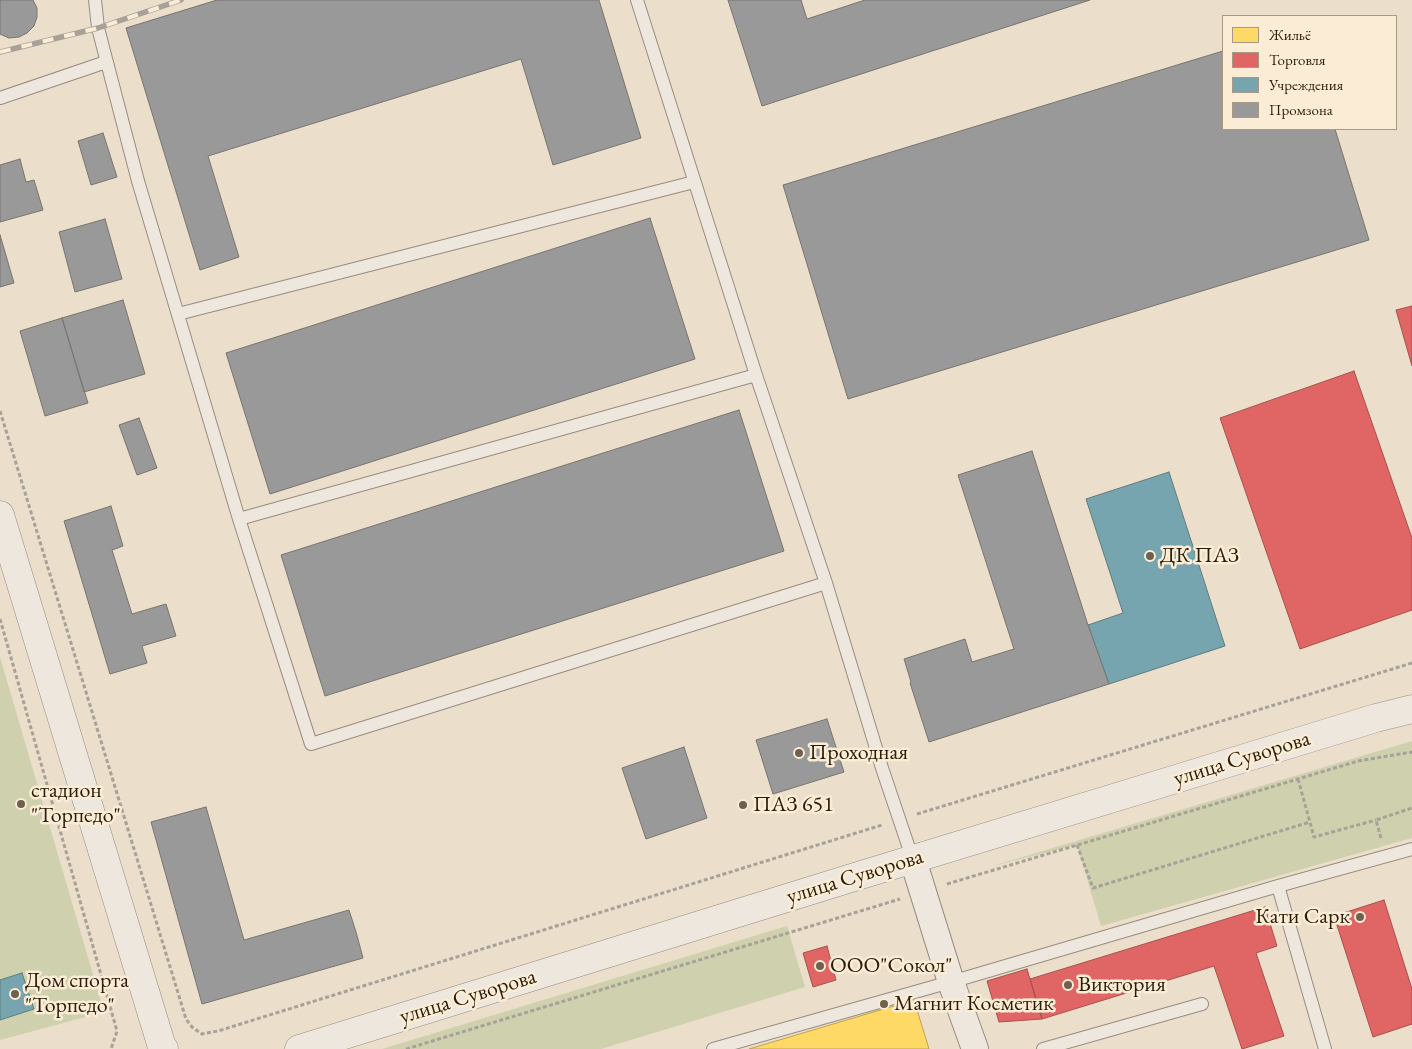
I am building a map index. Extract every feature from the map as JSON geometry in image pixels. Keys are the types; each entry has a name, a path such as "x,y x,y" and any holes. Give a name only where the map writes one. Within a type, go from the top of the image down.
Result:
{"street":[{"path":"0,515 163,1048"},
{"name":"улица Суворова","path":"299,1049 832,884 1376,718 1412,709"},
{"path":"913,860 951,982 975,1049"}],"lane":[{"path":"95,0 98,28 106,62 138,181 239,519 310,744 826,583"},
{"path":"637,0 756,375 826,583 882,768 913,860"},
{"path":"0,98 106,62"},
{"path":"178,314 694,182"},
{"path":"239,519 756,375"},
{"path":"713,1049 1412,848"},
{"path":"1278,886 1325,1049"},
{"path":"1044,1049 1202,1004"}],"path":[{"path":"0,411 186,1019 192,1027 202,1034 218,1031 899,819 1412,663"},
{"path":"0,620 117,1031 111,1049"},
{"path":"406,1049 1358,761 1412,752"},
{"path":"1298,779 1314,837 1412,808"},
{"path":"1376,820 1386,856"},
{"path":"1077,845 1093,888 1310,822"}],"green space":[{"name":"стадион \"Торпедо\"","path":"0,657 104,1012 0,1040 0,1020 34,1009 22,973 0,980"},
{"path":"1412,741 1412,838 1101,926 1077,845 989,867"},
{"path":"787,926 805,987 601,1049 382,1049"}],"building: Жильё":[{"path":"914,1000 929,1049 749,1049"}],"building: Торговля":[{"path":"1412,306 1412,366 1396,310"},
{"path":"1354,371 1412,538 1412,610 1300,649 1220,418"},
{"path":"1384,900 1412,989 1412,1024 1373,1037 1334,916"},
{"path":"1265,907 1277,946 1256,953 1284,1036 1242,1049 1214,966 1042,1019 1030,979"},
{"name":"ООО\"Сокол\"","path":"827,946 836,980 813,987 803,953"},
{"path":"1027,969 1042,1019 999,1022 987,981"}],"building: Учреждения":[{"name":"ДК ПАЗ","path":"1169,472 1225,646 1109,684 1088,625 1123,613 1086,499"},
{"name":"Дом спорта \"Торпедо\"","path":"22,973 34,1009 0,1020 0,980"}],"building: Промзона":[{"path":"0,0 33,0 37,8 34,26 27,33 19,37 9,38 0,34"},
{"path":"217,0 599,0 641,138 553,165 521,59 208,156 239,257 200,270 126,28"},
{"path":"728,0 801,0 807,19 865,0 1090,0 762,106"},
{"path":"1222,51 1222,130 1335,130 1369,240 848,399 783,185"},
{"path":"103,133 117,177 91,185 78,141"},
{"path":"20,159 26,182 34,180 43,210 0,222 0,165"},
{"path":"650,218 695,359 270,494 226,353"},
{"path":"105,219 122,279 75,292 59,232"},
{"path":"0,235 14,283 0,287"},
{"path":"123,300 145,374 84,392 62,318"},
{"path":"62,318 88,403 45,416 20,331"},
{"path":"739,410 784,551 325,696 281,555"},
{"path":"139,418 157,468 137,475 119,425"},
{"path":"1032,451 1109,684 929,742 904,659 965,639 972,662 1014,649 958,475"},
{"path":"111,506 123,546 112,550 132,614 166,604 176,636 142,646 147,663 110,674 64,521"},
{"name":"Проходная","path":"827,719 844,772 773,794 756,740"},
{"path":"684,747 707,818 646,839 622,768"},
{"path":"206,807 244,940 349,910 363,958 202,1004 151,822"}],"railway":[{"path":"0,52 98,28 181,0"}],"place":[{"name":"ДК ПАЗ","path":"1150,556"},
{"name":"Проходная","path":"799,753"},
{"name":"стадион \"Торпедо\"","path":"21,804"},
{"name":"ПАЗ 651","path":"743,805"},
{"name":"Кати Сарк","path":"1360,917"},
{"name":"ООО\"Сокол\"","path":"820,966"},
{"name":"Виктория","path":"1068,985"},
{"name":"Дом спорта \"Торпедо\"","path":"15,994"},
{"name":"Магнит Косметик","path":"884,1004"}]}
